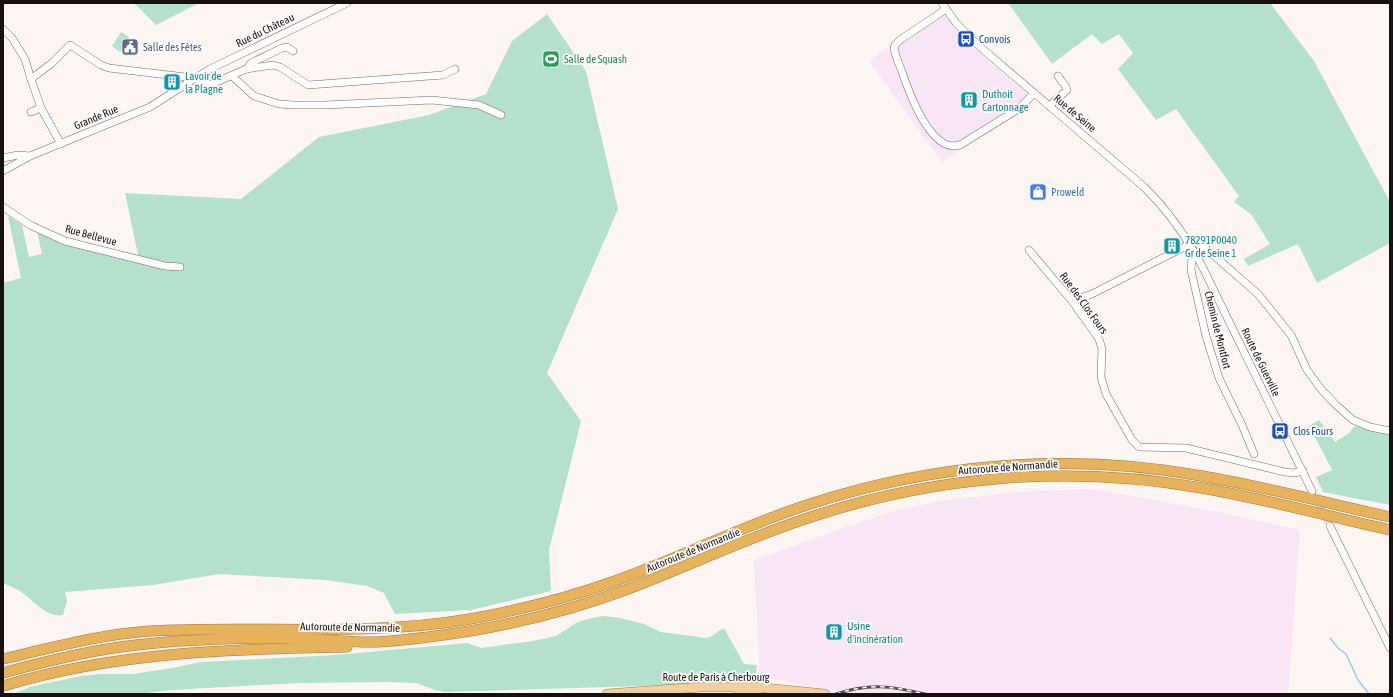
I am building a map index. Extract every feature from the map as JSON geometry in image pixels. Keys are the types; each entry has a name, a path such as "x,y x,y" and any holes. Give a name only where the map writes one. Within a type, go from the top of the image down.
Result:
{"highway":[{"name":"Autoroute de Normandie","path":"3,659 51,647 144,632 198,629 360,630 418,626 468,619 521,609 572,596 618,580 764,520 809,504 856,490 953,470 1062,463 1113,465 1162,470 1200,475 1390,517"},
{"name":"Autoroute de Normandie","path":"3,673 31,665 86,653 135,645 186,641 275,638 374,642 423,639 528,620 566,610 625,590 766,533 814,516 861,502 955,483 1030,476 1108,477 1159,482 1242,496 1390,530"},
{"path":"3,686 84,666 122,660 185,653 245,649 351,647 374,642"}],"main road":[{"name":"Route de Paris à Cherbourg","path":"607,694 701,687 732,687 789,690 825,694"},
{"name":"Route de Paris à Cherbourg","path":"673,694 758,694"}],"street":[{"name":"Rue du Château","path":"194,78 347,3"},
{"name":"Rue de Seine","path":"942,3 969,36 1155,197 1171,216 1190,244"},
{"path":"946,9 900,40 894,48 915,104 927,125 940,141 946,145 960,145 1020,108 1034,93"},
{"path":"3,29 12,38 25,59 41,108 61,144"},
{"path":"31,79 52,63 70,45 101,65 109,68 194,78 210,85 246,69 273,65 280,67 308,85 443,75 455,69"},
{"path":"246,69 251,63 282,48 287,47 293,51"},
{"path":"232,76 254,96 279,104 325,105 432,100 479,105 501,115"},
{"path":"1049,106 1067,90 1058,76"},
{"name":"Grande Rue","path":"3,171 30,156 150,107 194,78"},
{"path":"31,112 41,108"},
{"path":"3,158 18,154 30,156"},
{"name":"Rue Bellevue","path":"3,207 30,225 65,241 165,266 180,268"},
{"path":"1072,301 1092,294 1194,242 1202,245 1258,294 1291,335 1307,370 1321,389 1336,405 1353,420 1370,427 1390,431"},
{"name":"Route de Guerville","path":"1190,244 1312,491"},
{"name":"Rue des Clos Fours","path":"1029,250 1072,301 1099,339 1102,349 1101,377 1106,394 1132,440 1139,447 1186,448 1289,473 1303,471"},
{"name":"Chemin de Montfort","path":"1195,252 1192,258 1191,270 1206,336 1219,378 1242,425 1254,454"},
{"path":"1330,526 1390,648"}],"shaded area":[{"path":"939,9 966,42 1034,98 1021,110 942,162 869,61"},
{"path":"1095,489 1213,511 1300,530 1288,694 855,694 756,676 759,664 754,560 889,512 938,501 1027,491"}],"green space":[{"path":"134,3 199,3 156,25"},
{"path":"1008,3 1270,3 1314,61 1390,202 1390,243 1317,283 1298,244 1248,266 1244,259 1270,244 1251,214 1234,202 1239,196 1176,109 1156,120 1118,69 1133,53 1119,34 1102,44 1092,34 1052,64"},
{"path":"547,14 586,71 618,209 547,373 581,421 549,550 551,591 471,610 395,614 384,593 367,586 325,580 219,574 153,585 65,592 67,601 63,615 57,615 45,611 20,591 3,583 3,283 21,278 8,216 22,225 29,257 42,254 37,232 40,228 63,238 138,255 125,193 241,199 319,137 429,115 486,94 512,41"},
{"path":"121,32 129,37 120,52 112,46"},
{"path":"1319,420 1335,442 1348,434 1355,426 1390,434 1390,505 1323,492 1316,477 1332,470 1309,426"},
{"path":"604,616 644,624 661,632 706,638 724,628 744,664 757,665 756,673 753,680 744,683 445,692 416,683 386,682 299,683 171,690 138,694 13,694 30,687 81,676 100,674 133,674 201,662 336,655 467,643 481,648 533,641 556,636 578,622"}],"waterway":[{"path":"1330,638 1338,648 1346,654 1358,680 1369,694"}],"tunnel":[{"path":"1315,497 1330,526"}],"railway":[{"path":"836,694 859,688 870,687 902,689 925,694"}],"place":[{"name":"Convois","path":"966,39"},
{"name":"Salle des Fêtes","path":"130,47"},
{"name":"Salle de Squash","path":"551,59"},
{"name":"Lavoir de la Plagne","path":"172,82"},
{"name":"Duthoit Cartonnage","path":"969,100"},
{"name":"Proweld","path":"1038,192"},
{"name":"78291P0040 Gr de Seine 1","path":"1172,246"},
{"name":"Clos Fours","path":"1280,431"},
{"name":"Usine d'incinération","path":"834,632"}]}
